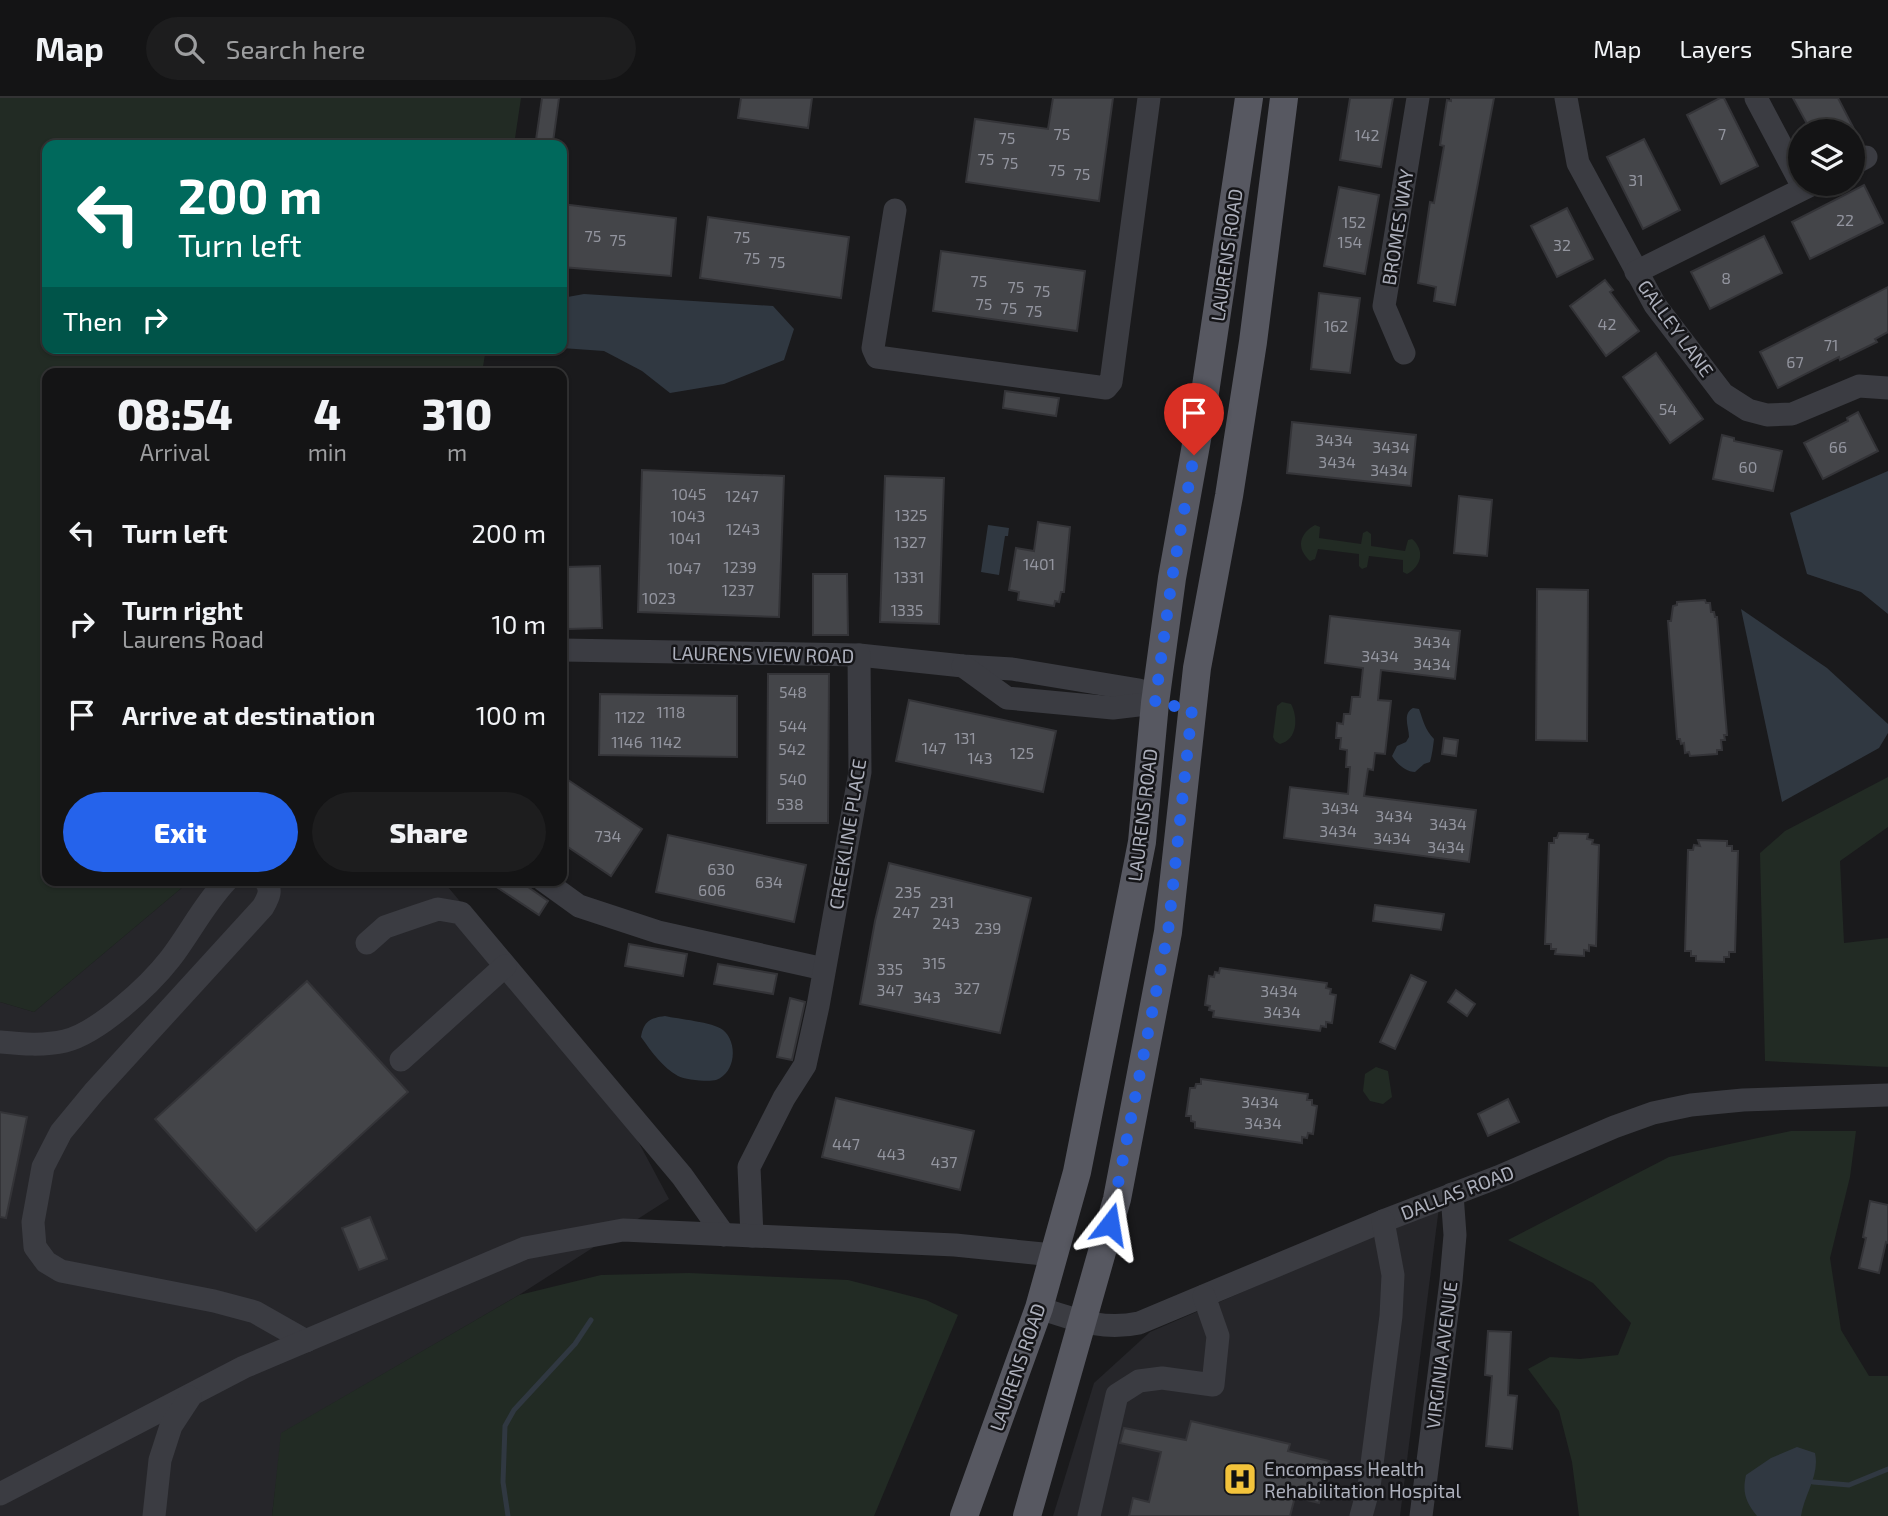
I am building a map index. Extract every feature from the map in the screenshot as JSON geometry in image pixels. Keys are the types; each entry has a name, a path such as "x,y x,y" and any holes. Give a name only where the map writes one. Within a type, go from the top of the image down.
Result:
{"main road":[{"name":"LAURENS ROAD","path":"964,1516 1038,1308 1077,1172 1142,842 1155,703 1172,578 1203,406 1249,98"},
{"name":"LAURENS ROAD","path":"1027,1516 1117,1199 1168,932 1197,668 1229,496 1265,255 1284,98"},
{"path":"1227,253 1265,255"},
{"path":"1155,703 1192,709"}],"street":[{"path":"895,211 873,348 877,357 1106,388 1111,382 1149,98"},
{"name":"BROMES WAY","path":"1404,353 1384,306 1419,98"},
{"name":"GALLEY LANE","path":"1566,98 1578,163 1655,305 1723,394 1748,410 1767,415 1791,414 1859,386 1888,388"},
{"path":"1756,98 1788,155"},
{"path":"1636,272 1788,194"},
{"name":"LAURENS VIEW ROAD","path":"567,650 859,655 963,666 1007,698 1113,708 1155,703"},
{"name":"CREEKLINE PLACE","path":"752,1236 750,1167 784,1098 805,1065 824,969 860,772 859,655"},
{"path":"0,1042 44,1044 66,1041 93,1029 132,998 169,960 222,886"},
{"path":"268,886 269,898 263,907 112,1072 61,1132 43,1167 33,1222 35,1247 46,1262 61,1271 245,1309 306,1341"},
{"path":"551,886 579,906 658,932 824,969"},
{"path":"368,943 386,927 438,909 461,914 682,1176 724,1235"},
{"path":"401,1060 505,966"},
{"name":"DALLAS ROAD","path":"1038,1308 1083,1322 1121,1327 1139,1323 1383,1221 1653,1113 1691,1105 1743,1100 1888,1096"},
{"name":"VIRGINIA AVENUE","path":"1421,1516 1451,1281 1455,1235 1452,1194"},
{"path":"1361,1516 1369,1487 1391,1316 1394,1275 1383,1221"},
{"path":"3,1487 244,1367 525,1248 623,1230 956,1245 1053,1255"},
{"path":"1089,1516 1116,1395 1139,1381 1162,1378 1213,1385 1217,1336 1204,1296"},
{"path":"154,1516 160,1460 171,1426 191,1395"}],"shaded area":[{"path":"0,98 521,98 515,140 42,140 42,354 485,354 483,368 42,368 42,886 184,886 34,1012 0,1002"},
{"path":"584,294 773,306 794,329 784,360 724,384 670,393 642,371 604,351 567,348 567,297"},
{"path":"1888,471 1888,614 1861,592 1807,574 1790,513"},
{"path":"988,525 1009,528 1008,536 1005,536 999,575 981,572"},
{"path":"1315,525 1320,527 1319,538 1361,544 1363,533 1367,531 1371,534 1371,546 1405,551 1408,540 1412,539 1419,548 1419,562 1407,574 1403,572 1403,560 1369,556 1367,567 1362,569 1359,566 1359,554 1318,549 1315,559 1310,561 1301,542"},
{"path":"1741,609 1827,668 1888,724 1888,733 1879,748 1782,802"},
{"path":"1282,702 1291,704 1295,727 1290,737 1280,744 1273,737 1277,706"},
{"path":"1413,708 1419,709 1426,728 1434,739 1430,762 1415,772 1402,767 1392,756 1397,746 1406,742 1409,737 1407,717"},
{"path":"1888,777 1888,827 1840,861 1844,943 1888,938 1888,1067 1765,1061 1760,853 1785,831"},
{"path":"184,886 447,886 595,1061 669,1199 519,1295 282,1433 272,1516 0,1516 0,1002 34,1012"},
{"path":"665,1016 704,1023 723,1030 733,1049 728,1071 713,1081 686,1079 662,1064 641,1037 648,1021"},
{"path":"1376,1067 1388,1071 1392,1097 1383,1104 1370,1101 1363,1091 1365,1074"},
{"path":"1791,1131 1856,1131 1850,1177 1830,1258 1841,1330 1869,1376 1888,1376 1888,1516 1579,1516 1572,1462 1559,1411 1528,1369 1550,1357 1580,1359 1618,1355 1631,1323 1593,1283 1508,1240 1669,1157"},
{"path":"1439,1207 1400,1516 1053,1516 1094,1383 1150,1332"},
{"path":"689,1273 848,1280 926,1300 958,1315 874,1516 272,1516 281,1433 519,1295 601,1275"},
{"path":"1797,1447 1815,1453 1816,1461 1814,1477 1801,1516 1757,1516 1746,1497 1746,1475 1771,1458"}],"building":[{"path":"542,98 559,98 553,140 536,140"},
{"path":"741,98 812,98 808,128 738,118"},
{"path":"1053,98 1113,98 1099,201 966,182 975,119 1048,129"},
{"path":"1350,98 1393,98 1381,167 1340,160"},
{"path":"1451,98 1494,98 1455,305 1434,301 1436,287 1418,283 1430,202 1434,203 1444,146 1440,145 1447,100 1451,101"},
{"path":"1724,98 1758,166 1721,184 1687,115"},
{"path":"1793,98 1838,98 1849,119 1804,119"},
{"path":"1644,139 1680,210 1643,229 1607,157"},
{"path":"1339,187 1379,195 1365,274 1324,266"},
{"path":"1865,187 1883,223 1810,259 1792,222 1843,196 1865,196"},
{"path":"567,205 676,218 671,276 567,267"},
{"path":"1567,208 1593,259 1557,277 1531,226"},
{"path":"708,217 849,237 841,298 700,278"},
{"path":"1764,236 1782,273 1710,309 1691,272"},
{"path":"941,251 1085,271 1077,331 933,311"},
{"path":"1605,280 1613,290 1610,292 1639,331 1606,356 1570,306"},
{"path":"1888,287 1888,332 1875,339 1877,342 1840,360 1839,357 1778,388 1760,352"},
{"path":"1319,293 1360,298 1350,373 1311,369"},
{"path":"1656,353 1703,419 1670,443 1623,377"},
{"path":"1005,391 1059,398 1056,416 1003,408"},
{"path":"1858,412 1878,451 1823,479 1804,443 1848,421 1847,418"},
{"path":"1292,422 1416,435 1411,486 1287,473"},
{"path":"1722,435 1734,438 1734,441 1782,451 1773,491 1713,479"},
{"path":"642,470 784,476 779,617 638,612"},
{"path":"885,476 944,478 939,624 880,622"},
{"path":"1459,496 1492,500 1487,556 1454,553"},
{"path":"1038,522 1070,527 1064,592 1061,592 1059,602 1055,601 1054,606 1018,600 1019,592 1009,590 1016,548 1034,551"},
{"path":"600,566 602,628 568,629 567,567"},
{"path":"813,574 847,574 848,635 813,635"},
{"path":"1537,589 1588,590 1587,741 1536,740"},
{"path":"1705,600 1710,603 1711,612 1717,617 1727,735 1724,735 1725,740 1721,740 1722,750 1717,750 1717,754 1690,756 1689,752 1685,753 1684,743 1681,744 1680,739 1677,739 1668,621 1671,621 1673,606 1677,605 1677,602"},
{"path":"1330,616 1460,631 1455,679 1381,670 1378,700 1391,701 1385,754 1375,753 1373,770 1368,769 1364,796 1476,810 1469,862 1284,838 1290,787 1348,794 1350,767 1346,767 1347,750 1340,749 1341,738 1336,738 1337,723 1343,724 1344,714 1350,714 1352,697 1360,697 1363,668 1325,663"},
{"path":"768,674 829,674 828,823 767,823"},
{"path":"600,694 737,696 737,757 599,755"},
{"path":"909,700 1056,731 1043,792 896,761"},
{"path":"1444,738 1458,740 1456,756 1442,754"},
{"path":"567,779 642,829 611,876 567,846"},
{"path":"1559,833 1588,834 1587,839 1593,840 1592,844 1599,845 1596,946 1589,945 1589,951 1584,950 1584,956 1555,954 1556,949 1551,949 1551,944 1545,944 1549,843 1554,843 1554,838 1557,838"},
{"path":"668,835 806,865 794,922 656,892"},
{"path":"1698,840 1727,841 1727,846 1732,846 1732,851 1738,851 1735,952 1729,952 1729,957 1724,957 1724,962 1696,961 1696,956 1691,956 1691,951 1685,951 1688,850 1693,850 1694,845 1700,846"},
{"path":"889,863 1031,898 1000,1033 860,1004"},
{"path":"495,886 527,886 548,901 539,915"},
{"path":"1375,905 1444,914 1441,930 1373,921"},
{"path":"629,944 687,954 683,976 625,966"},
{"path":"718,964 777,974 773,994 714,984"},
{"path":"1220,968 1327,983 1326,988 1331,989 1330,994 1336,995 1332,1023 1326,1022 1326,1027 1321,1026 1320,1031 1213,1017 1214,1011 1205,1005 1209,976 1214,977"},
{"path":"1411,975 1426,982 1395,1049 1380,1042"},
{"path":"307,981 408,1092 256,1231 155,1119"},
{"path":"1456,990 1475,1004 1467,1016 1448,1002"},
{"path":"790,998 805,1002 792,1060 777,1057"},
{"path":"1201,1079 1308,1094 1307,1100 1312,1100 1312,1105 1317,1106 1313,1134 1308,1133 1307,1138 1302,1137 1302,1143 1195,1128 1191,1116 1186,1116 1190,1088 1201,1084"},
{"path":"836,1098 974,1131 960,1190 822,1157"},
{"path":"1508,1099 1519,1122 1488,1136 1478,1114"},
{"path":"0,1112 27,1117 6,1218 0,1217"},
{"path":"1870,1201 1888,1205 1888,1243 1886,1242 1879,1273 1859,1268"},
{"path":"370,1217 387,1259 359,1270 342,1228"},
{"path":"1488,1331 1511,1332 1508,1395 1517,1396 1512,1449 1486,1446 1492,1376 1485,1375"},
{"name":"Encompass Health Rehabilitation Hospital","path":"1191,1421 1290,1444 1288,1451 1329,1461 1319,1503 1295,1497 1290,1516 1129,1516 1133,1498 1149,1502 1161,1452 1120,1443 1124,1428 1186,1440"}],"waterway":[{"path":"508,1516 503,1482 505,1426 514,1410 575,1344 591,1320"},
{"path":"1813,1482 1849,1485 1888,1469"}],"place":[{"name":"Encompass Health Rehabilitation Hospital","path":"1240,1479"}],"route":[{"path":"1110,1224 1168,932 1192,709 1155,703 1172,578 1194,455"}]}
